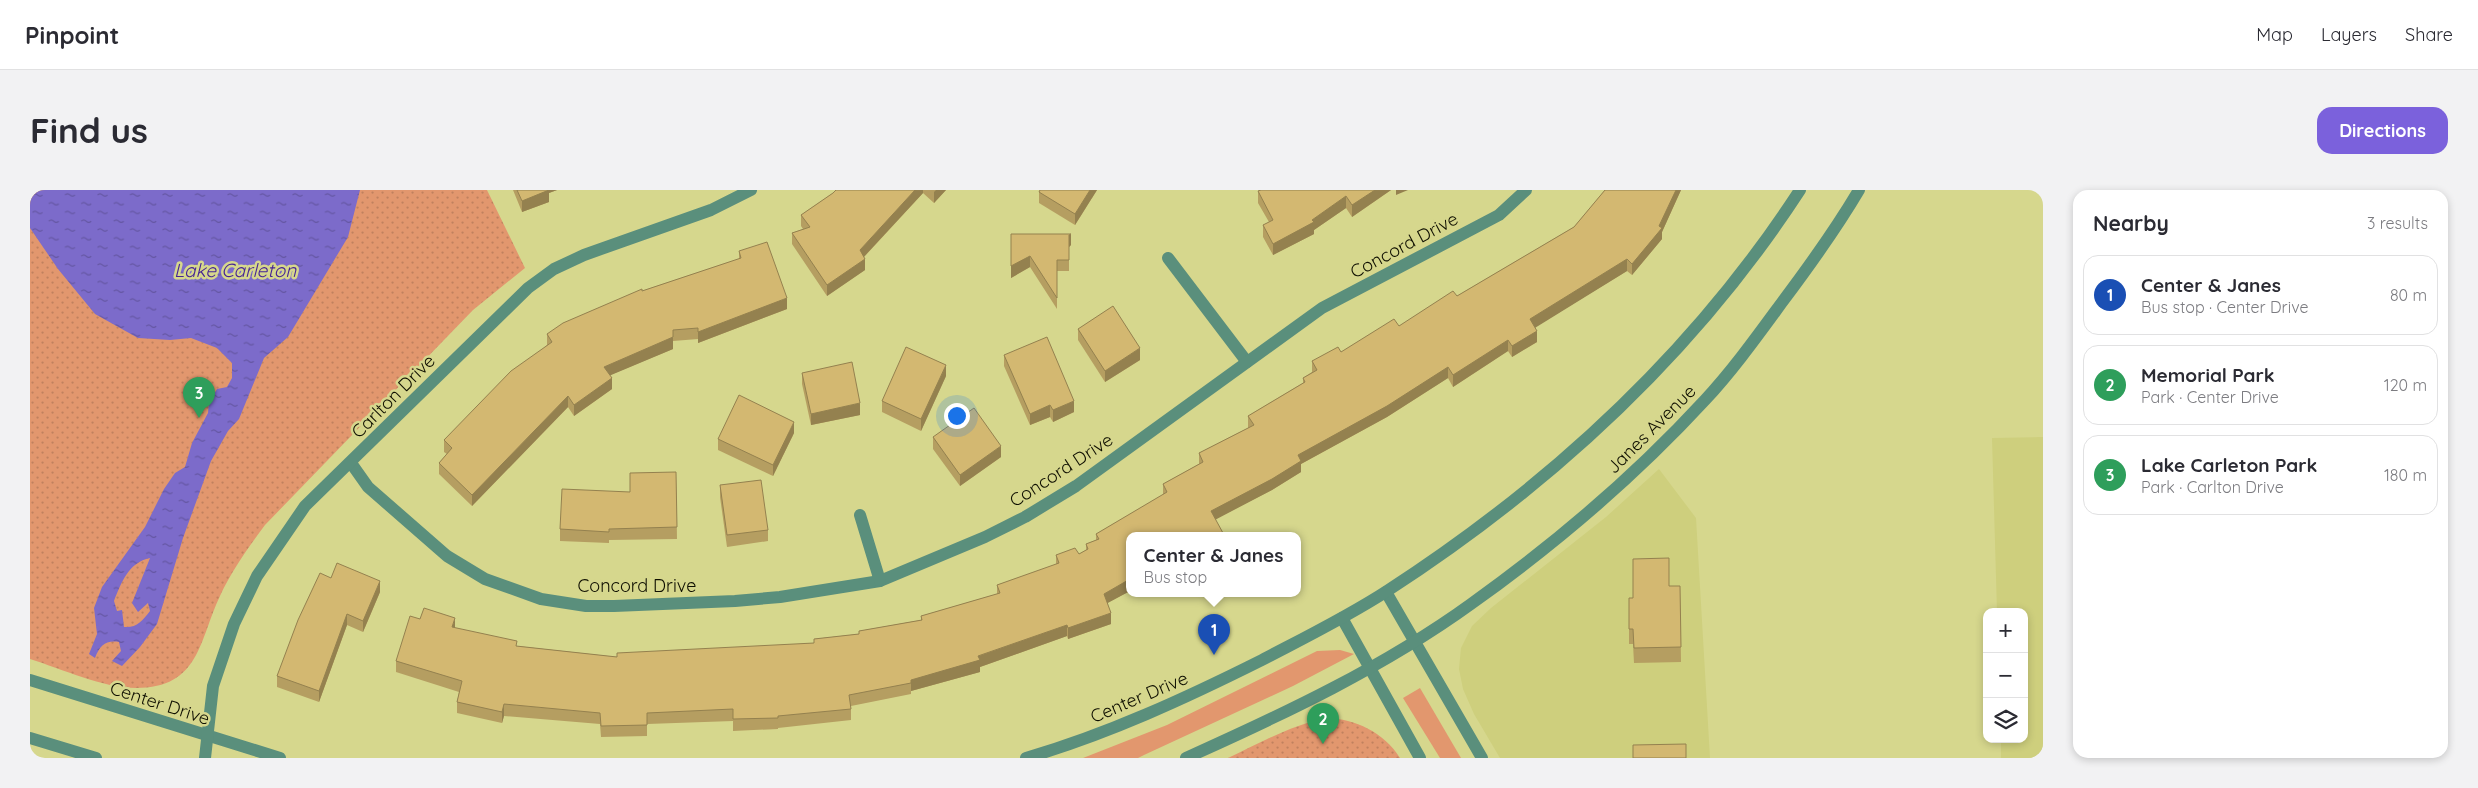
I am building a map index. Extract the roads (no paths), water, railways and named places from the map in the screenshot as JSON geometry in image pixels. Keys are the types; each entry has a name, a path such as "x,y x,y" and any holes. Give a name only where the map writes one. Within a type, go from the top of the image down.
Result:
{"street":[{"name":"Carlton Drive","path":"205,758 213,686 234,624 257,576 305,506 351,463 521,294 554,269 584,255 711,210 751,190"},
{"name":"Concord Drive","path":"351,463 368,487 447,556 485,579 541,599 586,606 735,601 780,597 880,581 985,537 1025,517 1076,486 1322,308 1499,215 1526,190"},
{"name":"Janes Avenue","path":"1342,618 1386,592 1507,507 1545,476 1628,400 1727,290 1771,235 1800,190"},
{"name":"Janes Avenue","path":"1414,641 1471,605 1553,542 1636,471 1706,399 1744,353 1824,247 1859,190"},
{"path":"1168,258 1247,362"},
{"path":"860,515 880,581"},
{"path":"1386,592 1482,758"},
{"path":"1342,618 1420,758"},
{"name":"Center Drive","path":"1026,758 1100,733 1166,705 1241,670 1342,618"},
{"path":"1186,758 1318,695 1414,641"},
{"name":"Center Drive","path":"30,680 280,758"},
{"path":"30,738 96,758"}],"water":[{"name":"Lake Carleton","path":"30,190 360,190 348,237 288,337 264,358 239,419 228,431 211,461 183,538 157,624 140,647 122,666 112,661 121,651 119,642 104,644 95,658 89,654 97,634 94,608 102,587 145,527 164,489 175,473 185,467 192,443 208,413 209,402 217,389 227,387 232,378 232,363 217,348 191,338 170,340 138,338 95,314 58,269 30,228","holes":["150,558 132,603 138,612 148,603 150,611 136,625 124,627 122,610 117,611 114,601 131,569 136,564"]}],"place":[{"name":"Lake Carleton Park","path":"199,418"},
{"name":"Center & Janes","path":"1214,655"},
{"name":"Memorial Park","path":"1323,744"}]}
